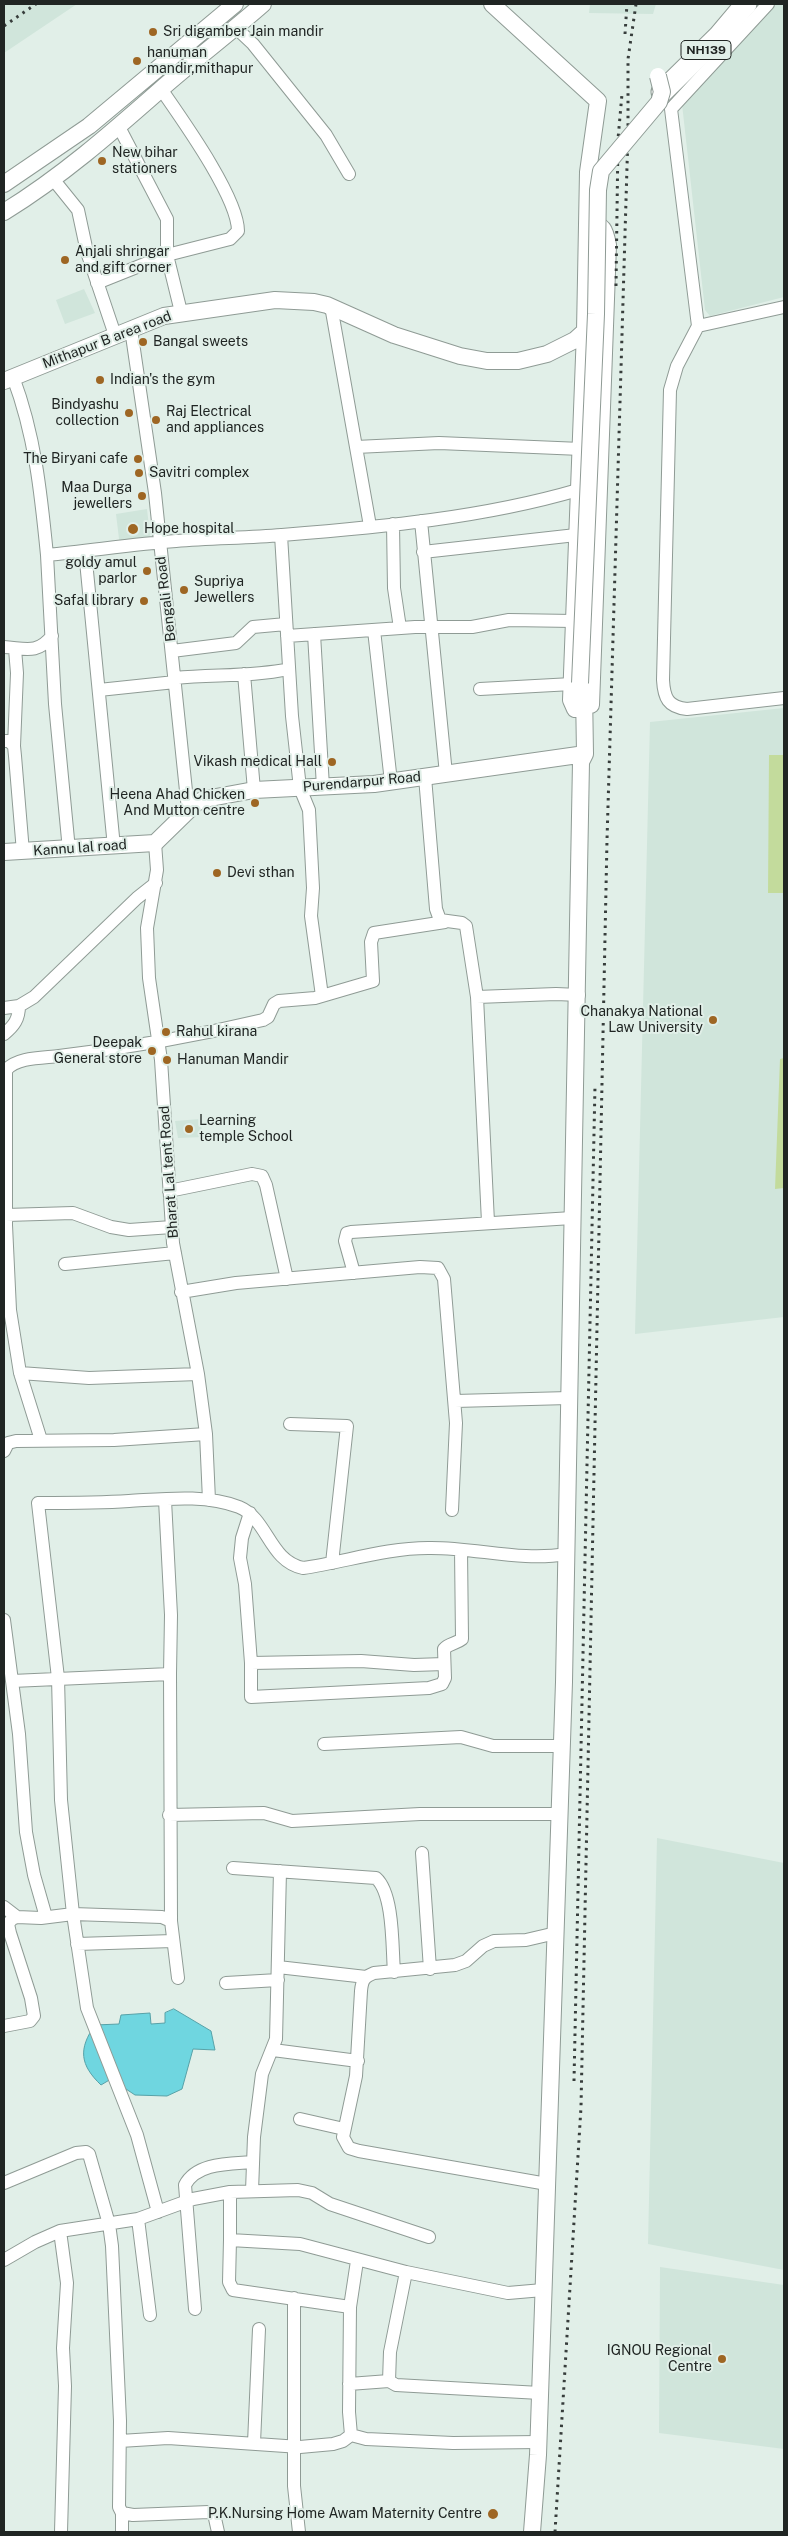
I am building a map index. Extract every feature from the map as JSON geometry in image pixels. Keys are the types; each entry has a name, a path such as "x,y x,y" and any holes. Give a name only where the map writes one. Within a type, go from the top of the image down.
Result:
{"highway":[{"name":"NH139","path":"660,84 731,4"},
{"name":"NH139","path":"660,84 719,36 746,4"}],"street":[{"path":"4,184 89,126 235,4"},
{"path":"4,212 53,179 119,128 161,89 263,4"},
{"path":"492,4 598,101 588,172 585,332 576,534 574,621 576,684"},
{"path":"768,4 671,109 698,326 677,366 670,390 664,692 668,702 676,707 687,709 784,698"},
{"path":"236,28 253,44 326,135 349,174"},
{"path":"576,684 596,314 598,190 601,171 651,114 659,102 660,84"},
{"path":"97,284 167,255 230,239 234,236 238,226 216,176 161,89"},
{"path":"119,128 167,219 167,255 181,312"},
{"path":"53,179 78,210 87,252 116,335"},
{"path":"580,709 590,715 592,702 608,245 605,232 600,225 587,221"},
{"name":"Mithapur B area road","path":"8,379 164,316 181,312 275,300 314,302 331,306 394,336 460,356 487,361 518,360 547,354 575,340 585,332"},
{"path":"331,306 370,526"},
{"path":"698,326 784,307"},
{"name":"Bengali Road","path":"131,329 154,483 188,810"},
{"path":"8,379 25,411 39,473 48,555 68,850"},
{"path":"356,447 439,443 581,449"},
{"path":"48,555 159,543 281,535 420,522 483,513 541,501 578,490"},
{"path":"420,522 446,774"},
{"path":"393,524 394,588 400,628"},
{"path":"424,552 576,534"},
{"path":"281,535 288,669 300,788 309,810 314,888 311,916 322,996"},
{"path":"86,551 114,847"},
{"path":"172,651 230,644 242,639 253,627 314,634 400,628 472,627 510,620 574,621"},
{"path":"374,630 391,782"},
{"path":"314,634 323,787"},
{"path":"23,852 9,743 17,673 9,648 29,650 42,647 52,636"},
{"path":"99,690 175,680 270,673 288,669"},
{"path":"244,674 254,790"},
{"path":"480,689 576,684 584,691 580,709 578,995 562,1746 539,2442 532,2532"},
{"name":"Purendarpur Road","path":"155,843 188,810 196,803 205,799 254,790 391,782 581,757"},
{"path":"425,777 436,909 440,920 445,922"},
{"name":"Kannu lal road","path":"4,852 68,850 155,843"},
{"name":"Bharat Lal tent Road","path":"155,843 158,860 147,938 163,1086 172,1227 181,1292 198,1374 206,1434 209,1500"},
{"path":"4,1008 19,1006 34,997 137,898 156,883"},
{"path":"41,1440 20,1373 8,1319 4,1087 6,1070 12,1064 158,1041 263,1020 268,1017 274,1004 279,1001 322,996 373,981 371,942 374,933 445,922 462,923 466,926 477,997 488,1222"},
{"path":"477,997 578,995"},
{"path":"4,1034 15,1023 19,1014 19,1006"},
{"path":"169,1191 252,1174 262,1176 266,1185 287,1279"},
{"path":"6,1215 73,1213 111,1227 129,1230 172,1227"},
{"path":"354,1273 345,1241 348,1233 357,1230 572,1218"},
{"path":"65,1264 175,1253"},
{"path":"181,1292 236,1283 420,1267 438,1268 443,1273 455,1401 452,1510"},
{"path":"20,1373 89,1378 198,1374"},
{"path":"455,1401 569,1398"},
{"path":"290,1424 347,1426 332,1563"},
{"path":"5,1443 41,1440 114,1440 206,1434"},
{"path":"165,1500 171,1615 169,1742 172,1765 169,1815 171,1921 178,1978"},
{"path":"158,2212 138,2135 89,2016 73,1914 60,1784 58,1678 38,1503 209,1500 239,1507 250,1513 286,1562 303,1568 398,1549 461,1550 542,1556 566,1554"},
{"path":"250,1513 242,1538 240,1558 245,1584 251,1663 251,1698 436,1687 445,1678 444,1649 448,1644 462,1639 461,1550"},
{"path":"4,1620 20,1740 26,1832 34,1875 46,1917"},
{"path":"251,1663 361,1661 414,1665 444,1664"},
{"path":"12,1681 170,1674"},
{"path":"324,1744 461,1737 493,1746 562,1746"},
{"path":"169,1815 264,1813 292,1820 408,1815 560,1814"},
{"path":"422,1853 430,1968"},
{"path":"233,1868 376,1878 382,1883 388,1900 394,1972"},
{"path":"252,2191 262,2074 273,2050 277,2028 280,1871"},
{"path":"4,1906 16,1917"},
{"path":"4,2026 30,2021 34,2016 31,1998 10,1933 8,1924 12,1919 16,1917 46,1917 73,1914 162,1917 171,1921"},
{"path":"278,1967 366,1976 430,1968 466,1961 483,1946 494,1941 526,1940 556,1933"},
{"path":"77,1944 173,1940"},
{"path":"366,1976 360,1991 358,2061 344,2129 345,2143 349,2148 547,2184"},
{"path":"226,1983 278,1980"},
{"path":"273,2050 358,2061"},
{"path":"300,2118 344,2129"},
{"path":"4,2183 76,2153 86,2152 91,2160 109,2224 115,2293 120,2441 118,2500 122,2513 122,2532"},
{"path":"196,2309 185,2202 185,2185 189,2177 196,2172 224,2164 253,2162"},
{"path":"4,2260 35,2242 60,2231 138,2219 185,2202 230,2192 298,2190 312,2193 330,2204 429,2237"},
{"path":"230,2192 229,2282 233,2290 350,2307"},
{"path":"138,2219 150,2315"},
{"path":"60,2231 67,2283 63,2348 65,2386 61,2532"},
{"path":"230,2240 300,2244 357,2261 508,2292 543,2290"},
{"path":"351,2435 350,2307 357,2261"},
{"path":"389,2382 390,2352 406,2272"},
{"path":"294,2298 294,2486 300,2532"},
{"path":"254,2443 259,2329"},
{"path":"350,2384 389,2382 396,2385 540,2394"},
{"path":"120,2441 162,2438 295,2447 333,2444 343,2441 351,2435 366,2438 453,2443 539,2442"},
{"path":"122,2513 133,2516 209,2512 214,2514 218,2532"}],"shaded area":[{"path":"4,4 77,4 4,53"},
{"path":"590,4 656,4 653,14 589,13"},
{"path":"776,4 784,4 784,297 710,316 705,310 682,104"},
{"path":"84,289 95,313 65,324 56,300"},
{"name":"Hope hospital","path":"147,509 151,544 120,547 116,514"},
{"name":"Chanakya National Law University","path":"784,708 784,1317 635,1334 650,722"},
{"name":"Learning temple School","path":"200,1119 203,1137 178,1138 175,1121"},
{"path":"657,1838 784,1863 784,2270 648,2244"},
{"name":"IGNOU Regional Centre","path":"660,2267 784,2285 784,2449 659,2433"}],"green space":[{"path":"769,755 784,755 784,893 768,893"},
{"path":"784,1058 784,1188 775,1189 780,1059"}],"water":[{"path":"174,2009 211,2031 215,2050 193,2049 182,2089 167,2096 135,2095 111,2079 101,2085 94,2078 85,2064 84,2049 95,2025 119,2024 121,2015 150,2013 151,2024 165,2023 165,2013"}],"railway":[{"path":"4,26 36,4"},
{"path":"625,34 627,4"},
{"path":"555,2532 581,2107 607,840 628,133 628,59 636,4"},
{"path":"616,286 618,139 622,94"},
{"path":"574,2081 595,1086"}],"place":[{"name":"Sri digamber Jain mandir","path":"153,32"},
{"name":"hanuman mandir,mithapur","path":"137,61"},
{"name":"New bihar stationers","path":"102,161"},
{"name":"Anjali shringar and gift corner","path":"65,260"},
{"name":"Bangal sweets","path":"143,342"},
{"name":"Indian's the gym","path":"100,380"},
{"name":"Bindyashu collection","path":"129,413"},
{"name":"Raj Electrical and appliances","path":"156,420"},
{"name":"The Biryani cafe","path":"138,459"},
{"name":"Savitri complex","path":"139,473"},
{"name":"Maa Durga jewellers","path":"142,496"},
{"name":"Hope hospital","path":"133,529"},
{"name":"goldy amul parlor","path":"147,571"},
{"name":"Supriya Jewellers","path":"184,590"},
{"name":"Safal library","path":"144,601"},
{"name":"Vikash medical Hall","path":"332,762"},
{"name":"Heena Ahad Chicken And Mutton centre","path":"255,803"},
{"name":"Devi sthan","path":"217,873"},
{"name":"Chanakya National Law University","path":"713,1020"},
{"name":"Rahul kirana","path":"166,1032"},
{"name":"Deepak General store","path":"152,1051"},
{"name":"Hanuman Mandir","path":"167,1060"},
{"name":"Learning temple School","path":"189,1129"},
{"name":"IGNOU Regional Centre","path":"722,2359"},
{"name":"P.K.Nursing Home Awam Maternity Centre","path":"493,2514"}]}
